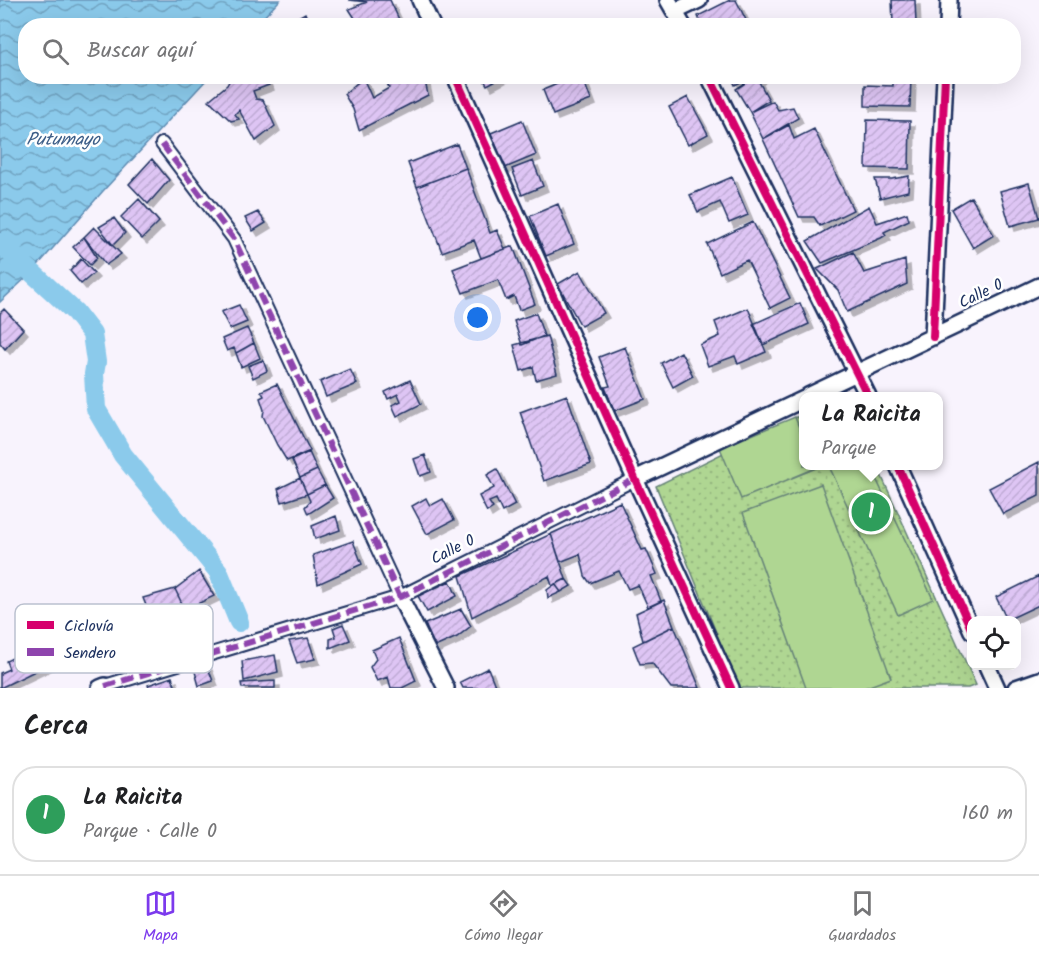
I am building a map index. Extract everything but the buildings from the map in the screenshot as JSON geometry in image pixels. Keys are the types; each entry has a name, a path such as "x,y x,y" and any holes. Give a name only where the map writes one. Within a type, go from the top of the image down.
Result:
{"street":[{"path":"420,0 428,18"},
{"path":"672,5 699,0"},
{"path":"948,18 949,0"},
{"path":"459,84 731,688"},
{"path":"712,84 866,392"},
{"path":"933,337 945,84"},
{"path":"162,144 234,239 400,597 446,688"},
{"name":"Calle 0","path":"817,392 1039,286"},
{"name":"Calle 0","path":"213,653 400,597 635,479 799,401"},
{"path":"900,470 967,620"},
{"path":"989,670 997,688"},
{"name":"Calle 0","path":"102,687 148,673"},
{"path":"1016,688 1039,680"}],"green space":[{"path":"799,416 799,470 879,470 967,665 967,670 969,670 976,685 968,688 739,688 656,486"},
{"path":"795,417 799,428 799,470 811,470 741,499 720,448"},
{"path":"831,470 872,470 933,599 898,615"},
{"path":"821,484 891,678 864,688 806,688 743,513"}],"water":[{"name":"Putumayo","path":"0,0 280,0 263,18 18,18 18,84 202,84 103,191 32,272 0,302"}],"waterway":[{"path":"0,243 75,312 92,334 96,362 94,374 96,409 123,455 218,571 239,622"}],"marked path":[{"path":"162,144 234,239 400,597"},
{"path":"213,653 400,597 635,479"},
{"path":"105,686 148,673"}],"cycle path":[{"path":"459,84 731,688"},
{"path":"713,84 866,392"},
{"path":"933,337 945,84"},
{"path":"900,470 967,620"}],"place":[{"name":"La Raicita","path":"871,512"}]}
